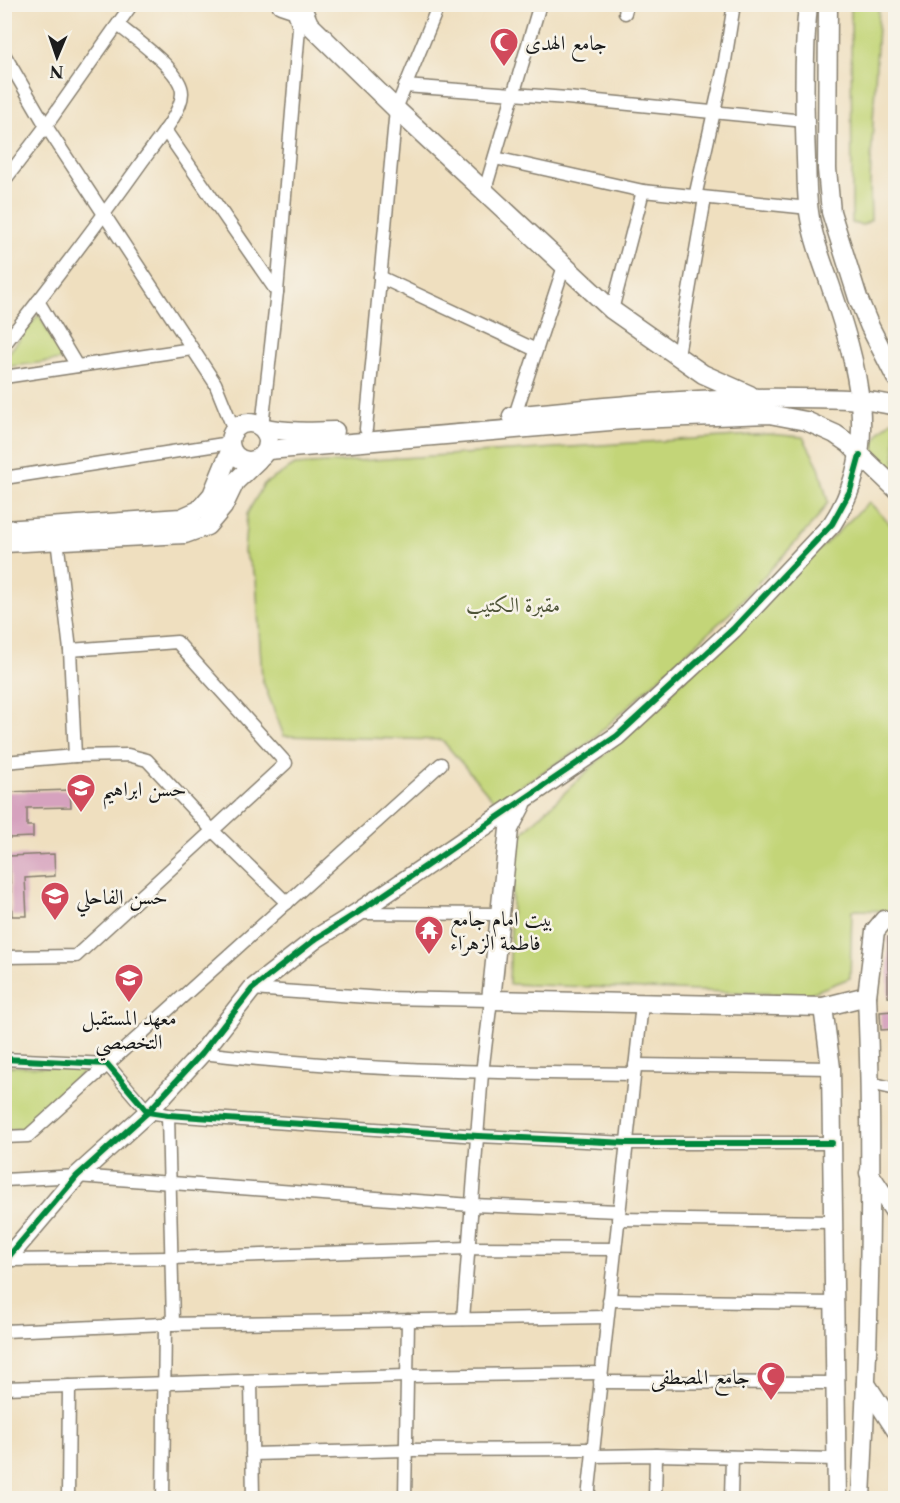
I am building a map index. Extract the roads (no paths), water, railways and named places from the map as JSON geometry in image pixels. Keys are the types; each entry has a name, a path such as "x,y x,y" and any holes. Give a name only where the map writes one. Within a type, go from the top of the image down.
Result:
{"main road":[{"path":"6,1261 77,1176 148,1112 202,1053 252,989 317,938 617,736 733,629 832,524 850,491 860,454 860,400 849,344 814,236 809,208 805,121 808,4"},
{"path":"828,4 827,169 831,212 858,298 896,378"},
{"path":"294,6 309,24 396,109 612,310 716,381 754,397"},
{"path":"4,530 181,518 199,510 212,495 232,441 245,423 300,433 642,404 754,397 860,400 894,406"},
{"path":"861,429 875,415 894,406"},
{"path":"232,441 235,456 242,461 250,462 263,455 622,420 769,414 806,420 835,434 860,454 896,489"},
{"path":"4,543 185,534 207,526 223,507 235,482 263,455 268,438 262,427"},
{"path":"525,800 509,829 490,1000 823,1007 867,996"},
{"path":"861,1498 866,1384 869,1173 870,1083 867,996 875,931 884,920 896,920"},
{"path":"823,1007 831,1068 837,1498"},
{"path":"869,1173 896,1214"},
{"path":"866,1384 896,1430"}],"street":[{"path":"4,181 46,126 132,4"},
{"path":"366,429 396,109 439,4"},
{"path":"484,193 540,4"},
{"path":"678,355 700,197 734,4"},
{"path":"262,427 278,292 299,28 294,6"},
{"path":"4,345 105,215 175,116 182,92 177,78 168,67 118,25"},
{"path":"4,54 46,126 214,383 232,441 4,478"},
{"path":"405,86 513,93 805,121"},
{"path":"165,130 278,292"},
{"path":"495,159 643,191 809,208"},
{"path":"612,310 643,191"},
{"path":"515,416 564,266"},
{"path":"380,277 536,350"},
{"path":"38,301 77,366"},
{"path":"4,377 192,349"},
{"path":"57,539 70,650 75,756"},
{"path":"4,957 76,956 286,763 177,642 70,650"},
{"path":"4,762 75,756 128,755 147,760 212,830 287,903"},
{"path":"4,1137 28,1136 441,764"},
{"path":"357,913 498,914"},
{"path":"252,989 383,998 490,1000 463,1318"},
{"path":"588,1498 642,1004"},
{"path":"202,1053 281,1063 482,1073 635,1069 831,1068"},
{"path":"4,1059 107,1064 148,1112 168,1116 627,1143 832,1143"},
{"path":"870,1083 896,1089"},
{"path":"163,1498 164,1383 169,1324 170,1258 168,1116"},
{"path":"4,1180 77,1176 169,1185 619,1215 833,1222"},
{"path":"6,1261 469,1248 615,1249"},
{"path":"609,1300 834,1303"},
{"path":"4,1331 169,1324 607,1317"},
{"path":"405,1498 408,1320"},
{"path":"4,1388 407,1376 836,1383"},
{"path":"251,1381 253,1498"},
{"path":"68,1498 69,1386"},
{"path":"252,1454 406,1450 593,1452 837,1460"},
{"path":"655,1498 656,1455"},
{"path":"731,1498 732,1457"}],"place":[{"name":"جامع الهدى","path":"504,68"},
{"name":"حسن ابراهيم","path":"81,814"},
{"name":"حسن الفاحلي","path":"55,922"},
{"name":"بيت امام جامع فاطمة الزهراء","path":"429,956"},
{"name":"معهد المستقبل التخصصي","path":"129,1004"},
{"name":"جامع المصطفى","path":"771,1402"}],"park label":[{"name":"مقبرة الكتيب","path":"513,604"}]}
